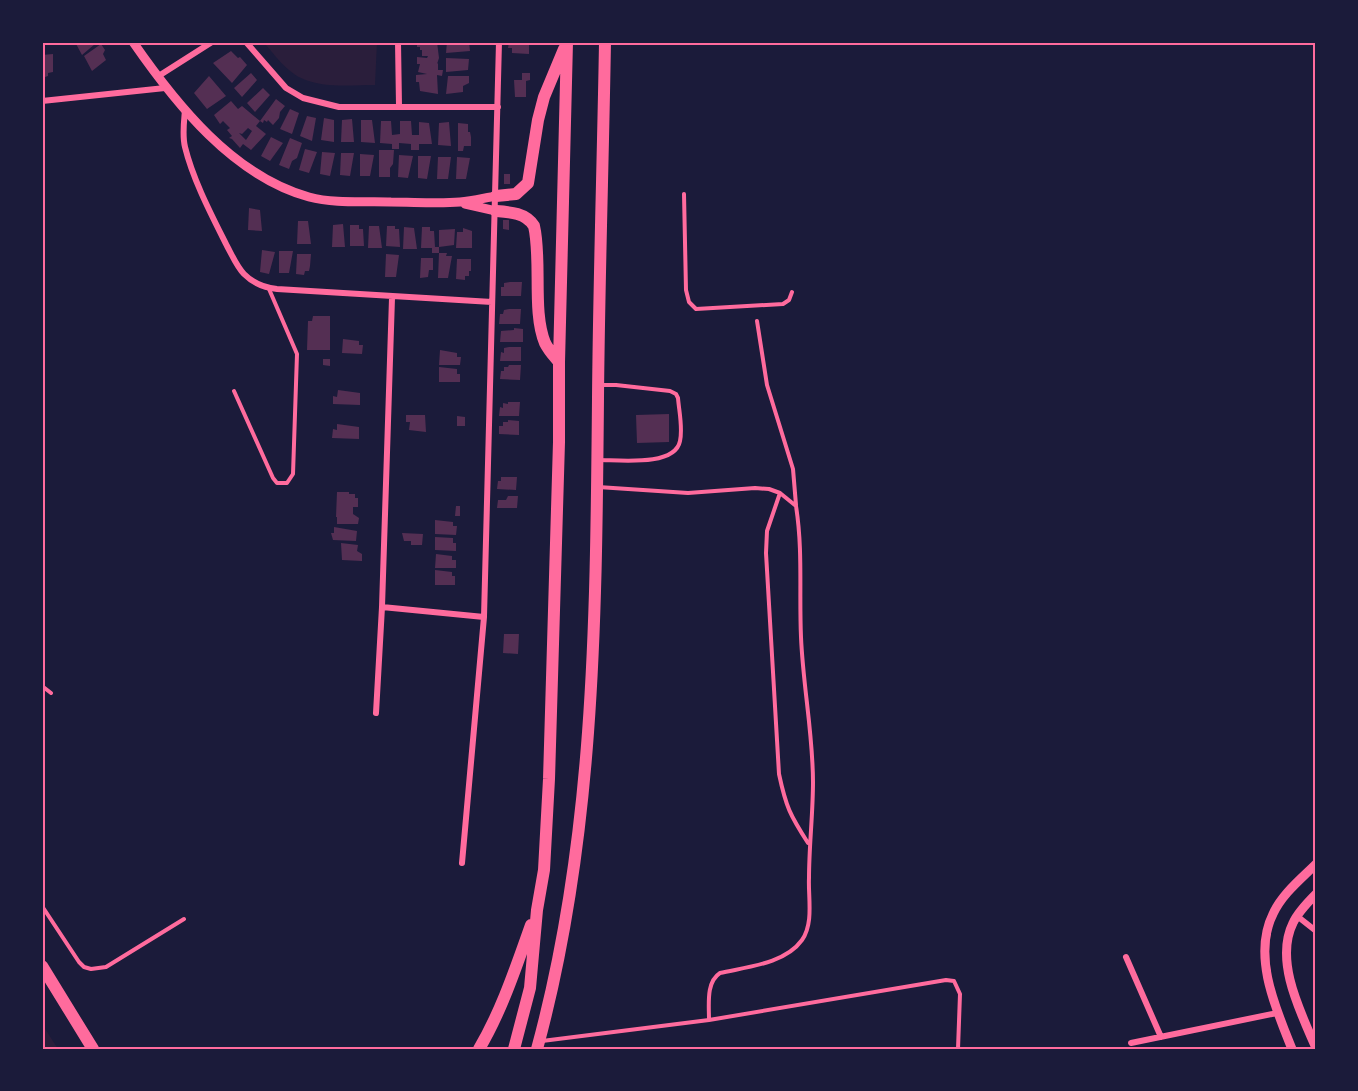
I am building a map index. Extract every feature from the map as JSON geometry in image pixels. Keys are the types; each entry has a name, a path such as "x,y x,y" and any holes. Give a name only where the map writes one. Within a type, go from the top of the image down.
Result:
{"main road":[{"path":"496,196 516,194 528,183 540,112 548,86 567,42"},
{"path":"514,1049 530,988 537,910 544,870 549,779 567,42"},
{"path":"538,1045 565,920 587,759 593,670 605,42"},
{"path":"496,211 522,216 534,226 538,300 544,338 550,352 559,362"},
{"path":"479,1049 492,1028 537,910"},
{"path":"42,966 93,1049"}],"street":[{"path":"133,42 165,88 223,148 256,173 309,197 332,201 459,202 496,196"},
{"path":"158,77 212,42"},
{"path":"246,42 286,88 303,98 339,107 498,107"},
{"path":"398,42 399,106"},
{"path":"462,863 484,617 499,42"},
{"path":"42,101 165,88"},
{"path":"184,110 184,144 189,160 217,226 244,275 269,289 392,298 492,302"},
{"path":"459,202 496,211"},
{"path":"376,713 384,583 392,298"},
{"path":"382,607 484,617"},
{"path":"1292,1049 1277,1013 1269,983 1266,960 1268,926 1282,900 1316,864"},
{"path":"1316,894 1297,916 1289,935 1289,981 1316,1048"},
{"path":"1297,916 1316,931"},
{"path":"1126,957 1161,1037"},
{"path":"1131,1042 1277,1013"}],"lane":[{"path":"684,194 686,290 689,302 696,309 783,304 789,300 792,292"},
{"path":"234,391 273,478 278,483 287,483 293,474 297,354 269,289"},
{"path":"709,1020 711,983 714,977 720,973 762,963 786,954 803,940 809,923 813,783 802,656 801,560 793,469 767,385 758,321"},
{"path":"597,460 641,460 664,457 673,453 681,440 676,393 616,385 598,385"},
{"path":"597,487 688,493 769,489 780,493 796,506"},
{"path":"780,493 767,531 766,553 779,774 786,806 810,844"},
{"path":"42,686 51,693"},
{"path":"42,906 79,962 91,969 106,967 184,919"},
{"path":"538,1045 709,1020 946,980 954,981 960,994 958,1049"}],"shaded area":[{"path":"263,42 377,42 375,85 342,86 308,81 282,64"},
{"path":"42,1024 58,1049 42,1049"}],"building":[{"path":"75,42 93,42 95,44 82,55"},
{"path":"417,42 437,42 438,70 443,70 442,76 437,75 438,94 420,91 419,82 416,82 416,75 427,74 418,72 420,64 417,64 417,57 427,58 428,56 422,56 422,50 417,47"},
{"path":"447,42 469,42 470,51 446,53"},
{"path":"509,42 529,42 529,54 512,53 512,48 508,48"},
{"path":"101,44 105,50 103,54 106,60 92,71 84,56"},
{"path":"231,51 247,65 232,83 213,63"},
{"path":"53,54 53,72 42,78 42,55"},
{"path":"446,58 469,59 468,70 446,72"},
{"path":"251,73 257,80 242,97 234,88"},
{"path":"522,73 530,73 530,80 526,81 526,97 515,97 514,80 522,80"},
{"path":"209,76 226,96 207,109 194,93"},
{"path":"448,76 469,76 469,83 463,86 463,92 446,94"},
{"path":"263,88 270,95 255,112 247,103"},
{"path":"276,99 285,106 279,118 273,125 268,120 267,122 264,120 263,123 260,121"},
{"path":"231,101 238,109 242,106 260,121 256,126 266,134 251,150 243,144 240,148 229,138 232,136 227,130 230,128 223,121 220,124 214,115","holes":["248,128 252,131 246,140 239,133 242,134"]},
{"path":"290,109 299,113 292,134 280,129"},
{"path":"307,116 316,118 312,141 300,136"},
{"path":"324,118 334,120 334,142 321,140"},
{"path":"352,119 354,142 341,142 342,120"},
{"path":"361,120 372,120 375,143 361,142"},
{"path":"381,121 391,121 392,135 400,134 400,121 411,121 412,135 419,135 419,122 429,123 432,144 419,144 419,150 411,150 411,144 399,143 399,149 392,149 392,144 380,143"},
{"path":"449,122 451,146 438,145 439,123"},
{"path":"458,123 468,124 471,137 471,146 464,146 463,151 458,151"},
{"path":"271,137 283,143 270,161 261,156"},
{"path":"290,138 302,143 297,158 292,161 289,169 279,165"},
{"path":"305,149 317,152 309,173 299,170"},
{"path":"379,150 394,150 390,177 379,177"},
{"path":"322,152 335,153 330,176 320,174"},
{"path":"341,153 354,153 350,176 340,175"},
{"path":"360,154 374,155 370,176 360,176"},
{"path":"399,155 413,156 408,178 398,177"},
{"path":"418,156 431,156 427,179 418,178"},
{"path":"438,157 451,157 448,179 437,179"},
{"path":"457,157 470,158 466,179 456,179"},
{"path":"504,174 510,174 510,184 504,184"},
{"path":"249,208 260,210 262,231 248,230"},
{"path":"503,220 509,220 509,230 503,229"},
{"path":"298,221 308,221 311,244 297,244"},
{"path":"343,224 345,247 332,247 333,225"},
{"path":"350,225 359,225 359,229 363,229 364,246 350,246"},
{"path":"369,226 379,226 382,248 368,248"},
{"path":"387,226 395,226 395,229 399,229 400,247 386,246"},
{"path":"404,227 414,228 417,249 403,249"},
{"path":"422,227 430,227 430,231 434,231 435,247 439,247 439,253 432,253 432,248 421,248"},
{"path":"463,228 472,231 472,248 456,248 457,232 463,232"},
{"path":"455,229 454,245 439,247 439,230"},
{"path":"262,250 275,252 269,274 260,272"},
{"path":"279,251 293,251 289,273 279,273"},
{"path":"439,253 452,256 448,278 438,278"},
{"path":"297,254 311,254 309,271 305,271 304,275 296,274"},
{"path":"386,254 399,255 396,277 385,277"},
{"path":"421,258 433,258 433,270 429,270 428,277 420,278"},
{"path":"457,259 471,259 471,271 469,271 469,276 465,276 465,280 456,279"},
{"path":"522,282 521,296 501,296 501,287 504,287 504,283"},
{"path":"509,309 521,309 520,324 499,324 500,314"},
{"path":"313,316 330,316 330,350 307,350 308,321 312,321"},
{"path":"514,328 523,329 523,342 500,342 501,331 514,330"},
{"path":"343,339 359,341 359,345 363,345 362,354 342,353"},
{"path":"521,347 521,361 500,361 501,352 504,353 504,348"},
{"path":"440,350 457,353 457,357 461,357 460,365 439,365"},
{"path":"323,359 330,359 330,366 323,365"},
{"path":"509,365 521,365 520,380 500,379 501,371"},
{"path":"439,367 457,369 460,382 439,382"},
{"path":"338,390 360,393 360,405 333,404 333,396 337,397"},
{"path":"508,402 520,402 519,416 499,416 500,407 503,408 503,403 508,404"},
{"path":"669,414 669,442 637,443 636,415"},
{"path":"406,415 425,415 426,432 409,430 410,422 406,422"},
{"path":"457,416 465,417 465,426 457,426"},
{"path":"508,420 519,421 519,435 499,434 499,426 503,426 503,422 508,422"},
{"path":"337,424 359,427 359,439 332,438 333,429 337,430"},
{"path":"501,477 517,477 516,490 497,489"},
{"path":"337,492 349,492 358,498 358,507 353,507 353,514 359,518 358,524 337,524"},
{"path":"508,496 518,496 517,508 497,508 498,500 506,500"},
{"path":"456,506 460,506 460,516 455,516"},
{"path":"435,520 453,522 453,526 457,526 456,535 435,534"},
{"path":"334,527 357,531 356,541 333,540 331,533 334,533"},
{"path":"402,533 423,534 422,545 411,545 411,541 404,541"},
{"path":"435,537 453,538 456,551 435,550"},
{"path":"341,543 358,545 357,551 362,554 362,561 342,560"},
{"path":"436,554 452,556 452,560 456,560 456,568 435,568"},
{"path":"435,570 452,572 452,576 455,576 455,585 435,585"},
{"path":"504,634 519,634 518,654 503,653"}]}
